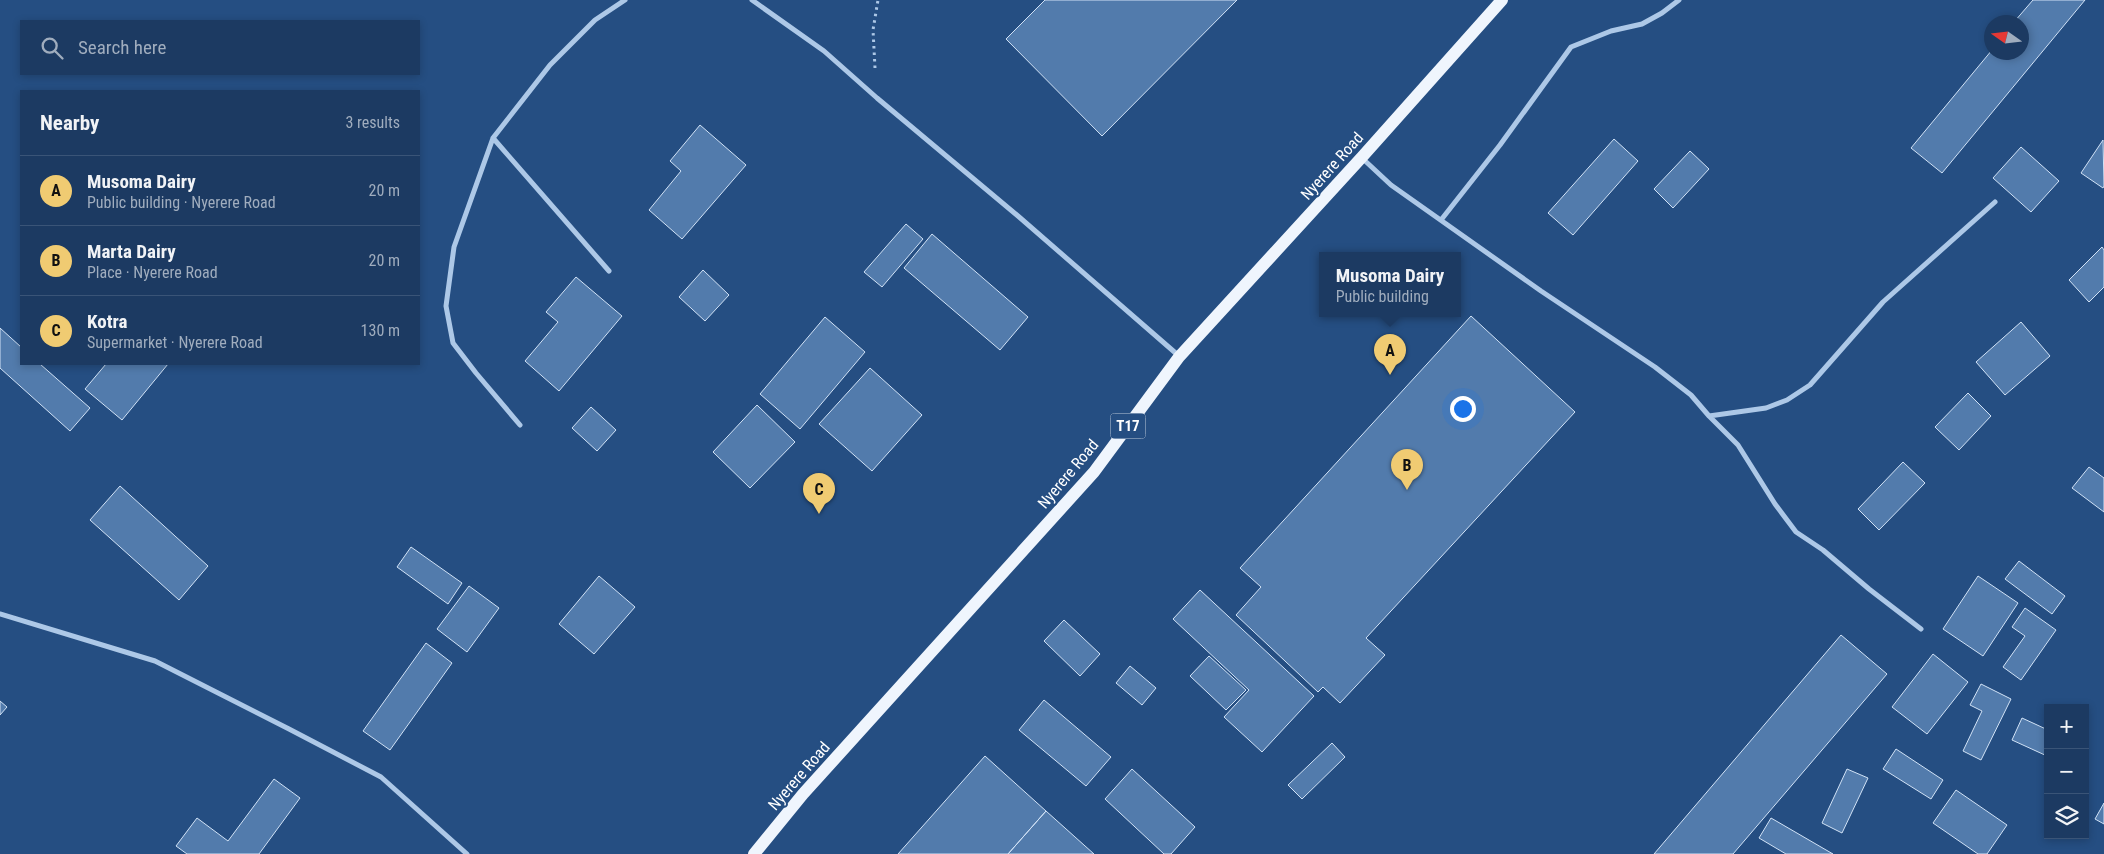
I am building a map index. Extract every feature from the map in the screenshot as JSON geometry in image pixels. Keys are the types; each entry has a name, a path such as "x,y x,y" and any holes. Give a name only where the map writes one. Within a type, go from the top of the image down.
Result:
{"main road":[{"name":"Nyerere Road","path":"754,854 803,794 1094,472 1179,357 1362,157 1502,0"}],"street":[{"path":"520,425 453,343 446,306 454,247 493,138 550,65 595,20 625,0"},
{"path":"752,0 824,50 877,98 1018,216 1179,357"},
{"path":"1441,220 1500,145 1571,47 1611,31 1642,24 1662,13 1679,0"},
{"path":"493,138 609,271"},
{"path":"1362,157 1391,185 1541,291 1655,367 1691,395 1738,446 1775,504 1796,532 1823,550 1869,589 1922,629"},
{"path":"1709,416 1766,408 1787,400 1810,385 1883,302 1995,202"},
{"path":"0,614 155,660 381,777 467,854"}],"path":[{"path":"877,98 873,30 878,0"}],"building":[{"path":"1045,0 1237,0 1102,136 1006,39"},
{"path":"2033,0 2085,0 1942,173 1911,148 1984,60 2029,60 2029,15 2020,15"},
{"path":"700,125 746,165 682,239 649,210 681,171 670,161"},
{"path":"1614,139 1638,161 1573,235 1548,213"},
{"path":"2103,140 2104,186 2103,188 2081,173"},
{"path":"2021,147 2059,181 2031,212 1993,178"},
{"path":"1690,151 1709,169 1673,208 1654,189"},
{"path":"906,224 923,239 882,287 864,272"},
{"path":"932,234 1028,317 1000,350 904,268"},
{"path":"2102,247 2104,250 2104,287 2089,302 2069,280"},
{"path":"703,270 729,295 705,321 679,297"},
{"path":"576,277 622,316 559,391 525,361 558,322 546,312"},
{"path":"1471,316 1575,412 1366,638 1385,655 1340,703 1323,687 1318,692 1236,615 1261,587 1240,568"},
{"path":"825,317 865,352 800,429 760,394"},
{"path":"2021,322 2050,356 2005,395 1976,362"},
{"path":"0,328 20,346 20,365 41,365 90,408 70,431 0,368"},
{"path":"105,365 167,365 122,420 85,389"},
{"path":"870,368 922,415 872,471 819,424"},
{"path":"1968,393 1991,416 1959,450 1935,427"},
{"path":"757,405 795,442 750,488 713,452"},
{"path":"591,407 616,430 597,451 572,428"},
{"path":"1903,462 1925,483 1879,530 1858,509"},
{"path":"2089,467 2104,478 2104,512 2072,488"},
{"path":"120,486 208,566 179,600 90,520"},
{"path":"411,547 462,583 448,604 397,567"},
{"path":"2019,561 2065,596 2052,614 2005,579"},
{"path":"599,576 635,607 594,654 559,624"},
{"path":"1978,576 2018,603 1983,656 1943,629"},
{"path":"469,586 499,608 467,652 437,629"},
{"path":"1200,590 1314,696 1262,752 1224,717 1249,690 1173,619"},
{"path":"2025,608 2056,630 2021,680 2003,667 2025,636 2012,627"},
{"path":"1064,620 1100,654 1080,676 1044,641"},
{"path":"1841,635 1887,674 1733,854 1654,854"},
{"path":"426,643 452,663 390,750 363,731"},
{"path":"1933,654 1968,682 1927,734 1892,707"},
{"path":"1209,656 1246,690 1226,710 1190,676"},
{"path":"1130,666 1156,688 1142,705 1116,683"},
{"path":"1981,684 2011,699 1981,760 1963,751 1982,711 1970,705"},
{"path":"1044,700 1111,757 1086,786 1019,730"},
{"path":"0,701 7,707 0,715"},
{"path":"2022,718 2044,728 2044,755 2012,740"},
{"path":"1332,743 1345,757 1302,799 1288,785"},
{"path":"1896,749 1943,780 1931,799 1883,769"},
{"path":"985,756 1046,811 1008,854 898,854"},
{"path":"1132,769 1195,827 1171,854 1164,854 1105,799"},
{"path":"1847,769 1868,778 1842,833 1822,823"},
{"path":"274,779 300,798 259,854 187,854 176,846 197,818 228,841"},
{"path":"1956,790 2007,825 1987,854 1978,854 1933,823"},
{"path":"2104,803 2104,824 2095,819"},
{"path":"1046,811 1094,854 1008,854"},
{"path":"1771,818 1833,854 1786,854 1759,838"}],"place":[{"name":"Musoma Dairy","path":"1390,375"},
{"name":"Marta Dairy","path":"1407,490"},
{"name":"Kotra","path":"819,514"}]}
